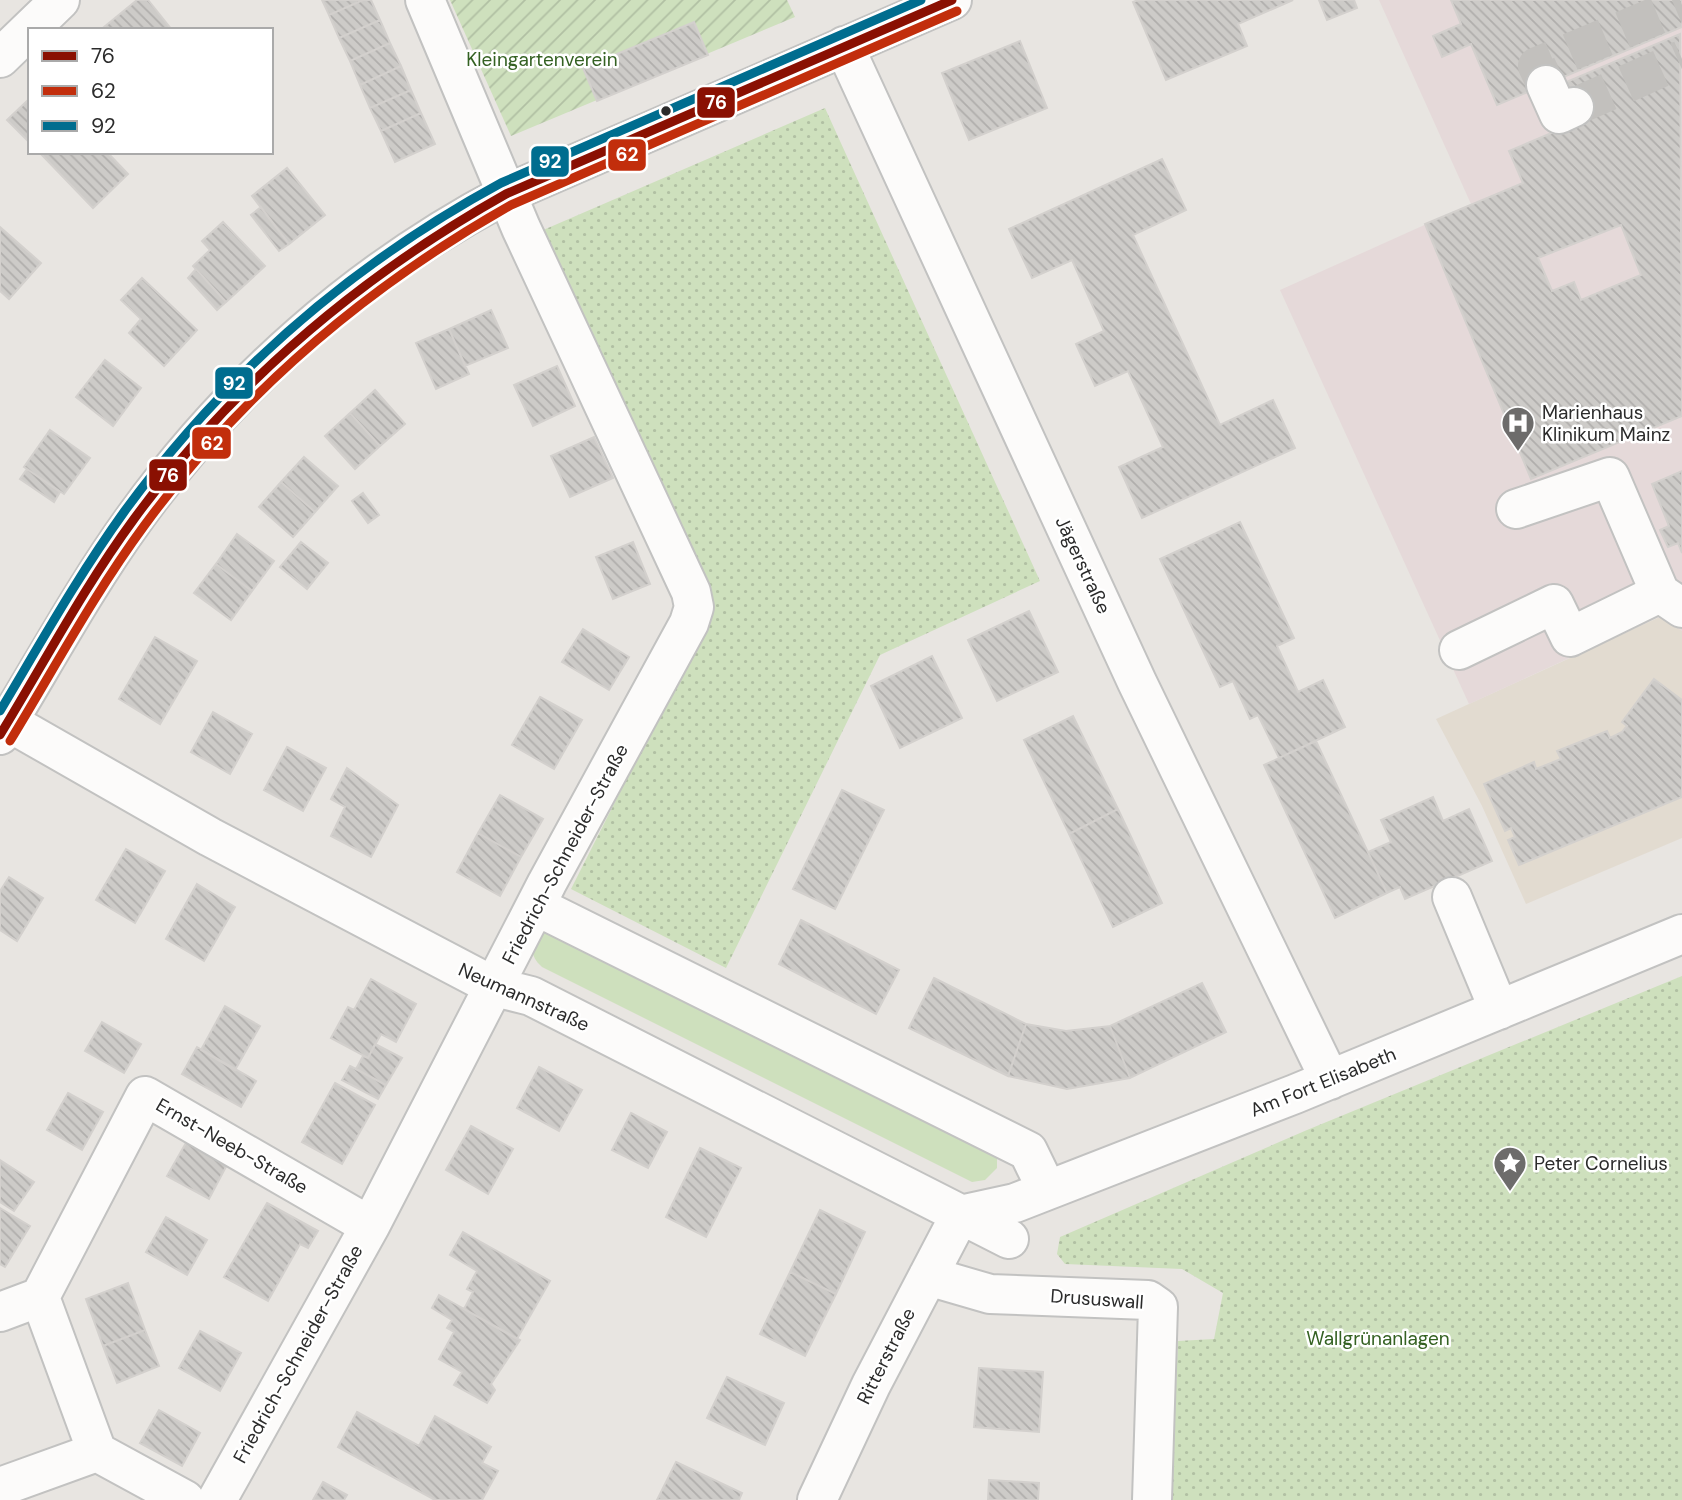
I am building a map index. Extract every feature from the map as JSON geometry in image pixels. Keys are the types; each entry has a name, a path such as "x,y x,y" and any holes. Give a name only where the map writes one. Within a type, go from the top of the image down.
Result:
{"street":[{"path":"31,28 60,0"},
{"path":"425,0 506,194"},
{"path":"3,725 134,520 229,404 331,309 389,263 450,223 506,194 952,0"},
{"path":"0,58 28,31"},
{"name":"Jägerstraße","path":"844,46 1137,682 1330,1080"},
{"name":"Friedrich-Schneider-Straße","path":"217,1500 370,1226 536,906 683,635 694,607 691,592 506,194"},
{"path":"1459,650 1555,604 1570,637 1671,601 1610,477 1516,509"},
{"name":"Neumannstraße","path":"3,725 495,987 531,996 1009,1239"},
{"path":"1452,897 1499,1010"},
{"path":"536,906 1028,1151 1046,1189"},
{"name":"Am Fort Elisabeth","path":"960,1215 1015,1203 1330,1080 1682,934"},
{"name":"Ernst-Neeb-Straße","path":"40,1297 145,1096 370,1226"},
{"name":"Ritterstraße","path":"817,1500 871,1385 960,1215"},
{"name":"Drususwall","path":"928,1276 990,1294 1148,1300 1158,1307 1152,1500"},
{"path":"0,1311 40,1297 97,1452 186,1500"},
{"path":"0,1487 97,1452"}],"shaded area":[{"name":"Marienhaus Klinikum Mainz","path":"1379,0 1682,0 1682,631 1661,616 1469,704 1280,290 1471,204"},
{"path":"1662,616 1682,631 1682,838 1526,904 1482,806 1436,719"}],"green space":[{"name":"Kleingartenverein","path":"450,0 787,0 795,17 511,136"},
{"path":"825,108 1040,581 880,655 726,968 571,889 701,632 541,231"},
{"path":"548,928 997,1154 997,1168 985,1180 972,1182 542,967 534,957 533,946"},
{"name":"Wallgrünanlagen","path":"1682,976 1682,1500 1171,1500 1178,1341 1214,1339 1223,1293 1182,1269 1065,1264 1057,1254 1060,1237 1307,1130"}],"building":[{"path":"137,0 148,0 170,28 105,28"},
{"path":"322,0 363,0 329,15"},
{"path":"363,0 371,0 380,20 339,38 329,15"},
{"path":"1293,0 1238,24 1247,46 1166,80 1133,2"},
{"path":"1319,0 1354,0 1357,8 1327,20"},
{"path":"1451,0 1682,0 1682,27 1497,105 1471,44 1442,57 1433,36 1461,24"},
{"path":"380,20 390,43 350,61 339,38"},
{"path":"694,22 708,55 597,101 583,68"},
{"path":"1680,34 1682,416 1531,479 1425,224 1523,183 1509,151 1580,121 1564,83","holes":["1621,225 1641,275 1581,300 1574,282 1552,291 1538,258"]},
{"path":"1020,41 1047,108 969,140 942,73"},
{"path":"390,43 401,66 360,85 350,61"},
{"path":"401,66 411,90 370,108 360,85"},
{"path":"411,90 421,113 381,131 370,108"},
{"path":"28,100 28,141 7,120"},
{"path":"421,113 435,144 395,162 381,131"},
{"path":"41,154 109,154 128,174 93,208"},
{"path":"1162,159 1186,210 1133,235 1220,425 1273,400 1295,448 1142,518 1119,467 1163,447 1128,371 1095,386 1076,344 1104,331 1072,260 1032,278 1009,229"},
{"path":"287,168 325,215 289,244 252,196"},
{"path":"261,207 289,244 279,251 251,215"},
{"path":"223,222 265,266 226,302 193,266 210,250 202,241"},
{"path":"0,227 41,263 9,299 0,291"},
{"path":"196,269 226,302 217,310 188,278"},
{"path":"142,278 197,330 164,366 129,333 141,319 121,300"},
{"path":"491,310 508,348 465,366 449,329"},
{"path":"449,329 469,374 436,389 416,343"},
{"path":"105,360 141,388 113,426 76,397"},
{"path":"557,366 575,406 533,426 514,385"},
{"path":"375,390 405,424 380,446 350,413"},
{"path":"350,413 380,446 355,469 325,436"},
{"path":"50,430 90,458 64,494 24,467"},
{"path":"594,437 613,478 570,497 551,456"},
{"path":"304,457 338,486 315,512 281,482"},
{"path":"27,469 60,492 54,502 20,479"},
{"path":"1682,471 1682,553 1678,543 1668,547 1660,530 1669,526 1652,484"},
{"path":"281,482 315,512 293,537 259,507"},
{"path":"363,493 379,515 368,523 352,501"},
{"path":"1240,522 1294,638 1277,646 1298,692 1323,680 1345,727 1279,758 1258,715 1250,719 1233,681 1220,687 1160,559"},
{"path":"237,534 274,561 252,591 216,564"},
{"path":"301,542 328,563 307,589 280,567"},
{"path":"633,542 650,584 613,599 596,557"},
{"path":"216,564 252,591 231,620 194,593"},
{"path":"1029,611 1058,672 997,701 968,640"},
{"path":"583,629 629,657 609,690 562,662"},
{"path":"155,637 197,661 160,724 119,699"},
{"path":"932,656 962,718 900,748 871,686"},
{"path":"1654,679 1682,700 1682,797 1519,865 1508,840 1515,837 1511,828 1505,831 1484,784 1534,762 1536,769 1561,759 1557,751 1607,731 1610,738 1622,732 1627,726 1622,722"},
{"path":"540,697 582,720 554,769 512,745"},
{"path":"213,712 252,734 230,774 191,752"},
{"path":"1073,716 1118,809 1069,834 1024,740"},
{"path":"1316,741 1387,893 1335,918 1264,765"},
{"path":"287,747 326,768 303,811 264,790"},
{"path":"347,768 398,805 371,857 331,836 345,807 331,799"},
{"path":"842,790 884,810 835,909 793,889"},
{"path":"500,795 543,819 521,857 478,833"},
{"path":"1433,797 1443,821 1469,809 1492,861 1405,899 1400,887 1387,893 1368,852 1391,842 1381,820"},
{"path":"1118,809 1162,903 1113,927 1069,834"},
{"path":"478,833 521,857 500,896 457,872"},
{"path":"126,849 165,871 135,923 96,900"},
{"path":"9,877 43,898 17,941 0,930 0,891"},
{"path":"197,884 235,907 204,961 166,939"},
{"path":"801,920 899,970 876,1014 779,964"},
{"path":"934,978 1026,1024 1008,1076 909,1028"},
{"path":"371,979 416,1004 396,1042 381,1034 368,1058 331,1038 348,1007 354,1010"},
{"path":"1202,983 1226,1032 1130,1078 1110,1026"},
{"path":"225,1006 260,1026 235,1070 201,1050"},
{"path":"102,1022 141,1044 124,1073 85,1051"},
{"path":"1026,1024 1066,1031 1110,1026 1130,1078 1067,1089 1008,1076"},
{"path":"375,1044 402,1058 386,1085 356,1069 363,1056 368,1058"},
{"path":"197,1047 256,1081 241,1107 182,1074"},
{"path":"350,1066 386,1085 378,1099 342,1080"},
{"path":"539,1067 582,1090 559,1131 517,1108"},
{"path":"335,1083 375,1105 342,1164 302,1142"},
{"path":"68,1093 103,1112 82,1150 47,1130"},
{"path":"631,1113 667,1132 648,1168 612,1150"},
{"path":"471,1126 513,1149 488,1194 446,1170"},
{"path":"187,1141 228,1163 209,1199 167,1176"},
{"path":"700,1148 741,1168 706,1237 666,1217"},
{"path":"0,1160 34,1182 14,1211 0,1202"},
{"path":"267,1203 318,1231 308,1248 300,1244 268,1301 224,1277"},
{"path":"0,1208 30,1226 5,1267 0,1264"},
{"path":"820,1210 865,1232 836,1294 790,1272"},
{"path":"166,1217 207,1240 187,1275 146,1252"},
{"path":"463,1232 550,1281 517,1339 464,1309 473,1292 467,1289 477,1271 450,1255"},
{"path":"790,1272 836,1294 805,1356 760,1334"},
{"path":"128,1283 145,1330 103,1346 86,1299"},
{"path":"439,1295 520,1340 491,1384 495,1390 487,1403 454,1385 462,1372 439,1359 454,1332 447,1328 452,1320 432,1308"},
{"path":"145,1330 159,1366 117,1383 103,1346"},
{"path":"200,1331 241,1353 220,1391 179,1368"},
{"path":"979,1368 1043,1372 1039,1432 974,1427"},
{"path":"727,1377 784,1403 765,1445 707,1418"},
{"path":"159,1410 200,1433 182,1466 140,1443"},
{"path":"357,1412 419,1446 435,1416 491,1447 482,1463 498,1471 482,1500 435,1500 338,1447"},
{"path":"676,1462 742,1493 739,1500 657,1500"},
{"path":"989,1480 1039,1483 1038,1500 988,1500"},
{"path":"323,1482 347,1495 344,1500 313,1500"}],"tunnel":[{"path":"1546,85 1537,66 1682,5"},
{"path":"1574,107 1682,59"}],"transit line":[{"name":"92","path":"0,711 91,561 124,512 163,462 204,414 248,369 294,326 343,287 393,249 501,183 921,0"},
{"name":"76","path":"0,735 98,571 173,469 257,378 302,336 350,297 452,226 506,194 952,0"},
{"name":"62","path":"10,741 108,578 182,477 265,387 357,307 406,271 511,205 957,11"}],"place":[{"name":"Marienhaus Klinikum Mainz","path":"1518,453"},
{"name":"Peter Cornelius","path":"1510,1193"}]}
